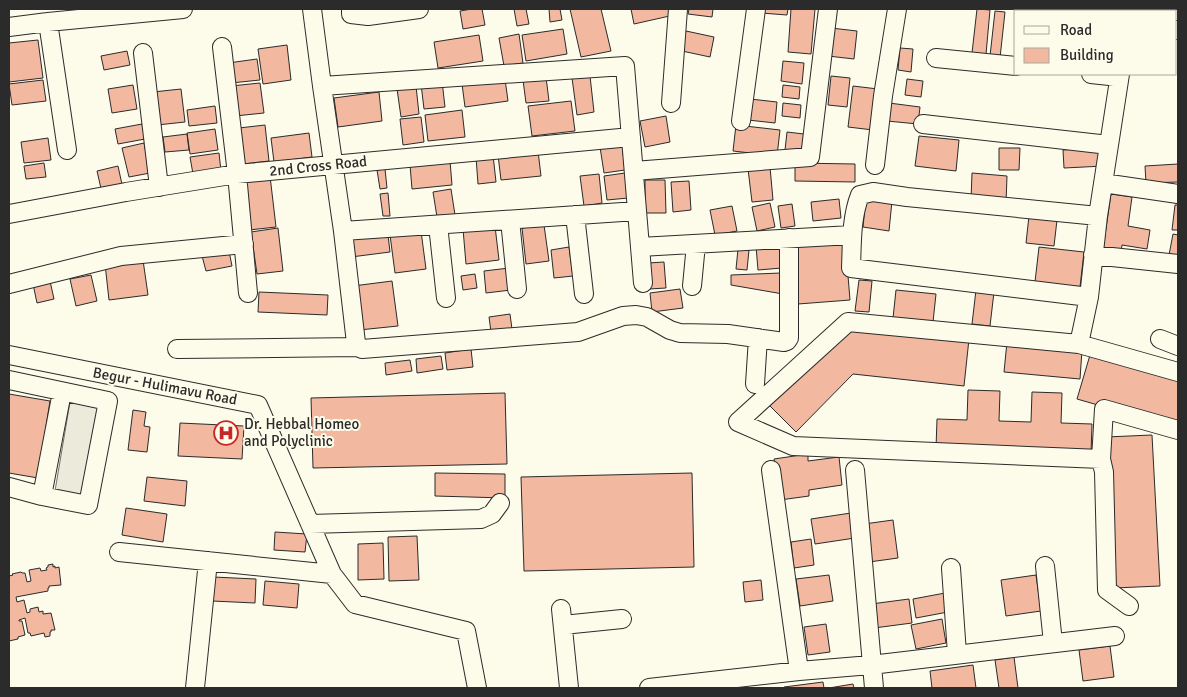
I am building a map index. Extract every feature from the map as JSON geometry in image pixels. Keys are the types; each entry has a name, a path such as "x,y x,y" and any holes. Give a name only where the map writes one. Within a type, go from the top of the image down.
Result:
{"street":[{"path":"9,27 183,9"},
{"path":"312,9 344,231 356,343 358,347"},
{"path":"352,9 351,14 368,16 419,9"},
{"path":"671,103 678,9"},
{"path":"741,121 756,9"},
{"path":"634,171 810,157 828,9"},
{"path":"876,165 883,96 897,9"},
{"path":"48,22 67,150"},
{"path":"222,47 237,174 248,293"},
{"path":"143,53 159,186"},
{"path":"936,58 1014,66"},
{"path":"322,86 625,66 643,283"},
{"path":"1079,344 1089,297 1098,216 1119,75"},
{"path":"923,124 1109,145"},
{"name":"2nd Cross Road","path":"9,214 159,186 237,174 630,136"},
{"path":"1103,183 1178,194"},
{"path":"1089,297 851,268 852,235 857,202 860,195 873,192 1098,216"},
{"path":"344,231 637,211"},
{"path":"575,215 584,294"},
{"path":"510,220 517,289"},
{"path":"438,225 446,298"},
{"path":"640,247 852,235"},
{"path":"177,349 358,347 362,349 578,332 618,318 636,315 646,316 670,330 680,333 728,334 784,342 789,338 789,238"},
{"path":"9,284 121,256 244,244"},
{"path":"692,286 696,244"},
{"path":"1093,255 1178,264"},
{"path":"1101,459 792,446 738,422 848,322 1079,344 1178,372"},
{"path":"755,384 758,338"},
{"path":"1160,339 1178,346"},
{"name":"Begur - Hulimavu Road","path":"9,355 258,405 332,574 355,604 466,632 477,688"},
{"path":"9,380 108,400 88,505 9,487"},
{"path":"42,496 62,392"},
{"path":"1129,606 1107,590 1104,472 1101,459 1104,409 1178,430"},
{"path":"770,470 800,671"},
{"path":"855,470 874,688"},
{"path":"310,524 481,520 492,514 500,504"},
{"path":"119,552 332,574"},
{"path":"195,688 208,561"},
{"path":"1045,566 1053,643"},
{"path":"950,568 957,654"},
{"path":"569,688 562,617 622,619"},
{"path":"649,688 871,665 1115,636"}],"shaded area":[{"path":"70,402 99,408 84,497 55,491"}],"building":[{"path":"482,9 485,25 463,29 460,11"},
{"path":"514,9 526,9 529,24 517,26"},
{"path":"549,9 560,9 562,20 550,22"},
{"path":"570,9 601,9 611,51 581,57"},
{"path":"631,9 673,9 674,15 634,24"},
{"path":"689,9 713,9 712,17 688,14"},
{"path":"761,9 788,9 787,15 761,13"},
{"path":"791,9 815,9 811,54 788,52"},
{"path":"977,9 990,10 986,54 972,53"},
{"path":"995,11 1005,12 1000,58 990,56"},
{"path":"831,28 857,31 854,59 828,56"},
{"path":"563,29 567,54 526,61 522,35"},
{"path":"686,31 714,37 710,57 682,51"},
{"path":"519,34 523,63 504,66 499,38"},
{"path":"479,35 483,61 438,68 434,42"},
{"path":"38,40 43,78 9,82 9,43"},
{"path":"287,45 291,80 263,84 258,49"},
{"path":"900,48 913,49 911,72 898,70"},
{"path":"127,51 130,65 104,70 101,56"},
{"path":"257,59 260,80 231,83 228,63"},
{"path":"783,61 804,63 802,84 781,81"},
{"path":"590,76 594,112 577,115 572,78"},
{"path":"831,76 850,78 847,107 828,105"},
{"path":"546,77 549,101 526,103 523,80"},
{"path":"505,79 508,101 465,107 462,84"},
{"path":"907,79 923,81 921,97 905,95"},
{"path":"43,80 46,101 12,105 9,84"},
{"path":"442,81 445,107 424,109 421,84"},
{"path":"260,83 264,113 235,116 231,86"},
{"path":"133,85 137,109 112,113 108,89"},
{"path":"783,85 800,87 799,99 782,97"},
{"path":"416,86 419,114 401,117 397,89"},
{"path":"853,86 878,89 873,130 848,127"},
{"path":"181,89 185,122 157,125 153,92"},
{"path":"379,92 382,121 338,127 334,98"},
{"path":"750,99 777,102 775,123 748,120"},
{"path":"571,101 575,131 532,136 528,106"},
{"path":"783,103 801,105 800,118 782,116"},
{"path":"889,103 920,107 918,124 887,121"},
{"path":"215,106 217,123 189,126 187,110"},
{"path":"462,110 465,137 428,141 425,115"},
{"path":"666,116 670,142 645,147 640,121"},
{"path":"421,117 424,142 403,145 400,119"},
{"path":"142,124 145,139 118,144 115,129"},
{"path":"265,125 269,161 243,164 239,128"},
{"path":"736,125 780,130 777,156 733,151"},
{"path":"215,129 218,150 190,154 187,133"},
{"path":"787,132 804,134 802,152 785,150"},
{"path":"309,133 312,157 274,162 271,138"},
{"path":"187,134 189,150 165,152 163,137"},
{"path":"919,136 959,140 956,171 915,166"},
{"path":"48,138 51,160 24,163 21,142"},
{"path":"144,143 150,173 129,177 122,148"},
{"path":"622,144 625,170 604,173 600,147"},
{"path":"1103,147 1104,166 1064,168 1063,150"},
{"path":"999,148 1020,148 1019,170 999,170"},
{"path":"538,151 541,176 501,180 498,155"},
{"path":"219,153 221,171 193,174 190,157"},
{"path":"493,155 496,182 478,184 476,157"},
{"path":"450,161 452,185 412,189 410,165"},
{"path":"44,163 46,177 26,179 24,166"},
{"path":"795,163 855,164 855,182 795,181"},
{"path":"1178,164 1178,182 1146,183 1145,166"},
{"path":"118,166 123,189 102,193 97,171"},
{"path":"770,167 773,200 752,202 748,169"},
{"path":"385,169 387,188 380,189 377,170"},
{"path":"625,173 628,198 607,200 604,176"},
{"path":"972,173 1007,176 1006,203 971,200"},
{"path":"599,174 602,203 584,206 580,176"},
{"path":"270,176 276,227 249,230 243,179"},
{"path":"645,180 665,180 666,213 645,213"},
{"path":"689,181 691,210 673,212 671,182"},
{"path":"451,189 455,215 437,217 433,192"},
{"path":"388,193 390,216 383,216 380,194"},
{"path":"1111,194 1132,197 1128,226 1150,230 1147,249 1122,245 1121,252 1103,249"},
{"path":"866,198 892,201 889,231 863,227"},
{"path":"839,199 841,218 813,221 811,202"},
{"path":"770,203 775,227 757,231 752,207"},
{"path":"792,204 795,226 781,228 778,206"},
{"path":"1175,205 1178,205 1178,230 1172,230"},
{"path":"732,206 737,231 715,235 710,210"},
{"path":"1029,216 1057,220 1054,246 1026,243"},
{"path":"544,225 549,261 526,264 522,228"},
{"path":"495,226 499,260 466,264 463,229"},
{"path":"278,228 283,271 257,274 251,232"},
{"path":"421,231 426,269 395,273 390,235"},
{"path":"1173,234 1178,235 1178,257 1169,255"},
{"path":"388,235 390,252 351,257 349,240"},
{"path":"845,239 850,300 798,304 793,244"},
{"path":"780,243 782,268 758,270 756,246"},
{"path":"228,246 232,266 206,271 201,252"},
{"path":"569,247 573,276 554,278 551,250"},
{"path":"1039,247 1084,252 1080,287 1035,282"},
{"path":"738,249 749,250 747,270 736,269"},
{"path":"143,260 148,295 109,300 105,264"},
{"path":"664,262 666,288 649,289 648,263"},
{"path":"509,268 511,290 486,293 484,271"},
{"path":"781,273 783,294 731,285 731,275"},
{"path":"475,274 477,288 463,290 461,276"},
{"path":"91,275 97,301 76,306 70,279"},
{"path":"859,280 872,281 869,312 855,311"},
{"path":"50,281 54,299 37,303 33,284"},
{"path":"392,281 398,326 359,330 353,286"},
{"path":"680,289 683,308 652,312 650,293"},
{"path":"896,290 936,294 933,322 893,318"},
{"path":"976,290 994,292 990,326 972,324"},
{"path":"259,292 328,295 327,315 258,312"},
{"path":"510,314 512,329 491,332 489,317"},
{"path":"846,327 969,339 964,386 853,374 796,432 769,405"},
{"path":"1007,342 1082,350 1080,379 1004,372"},
{"path":"471,349 473,367 447,370 445,353"},
{"path":"1090,355 1178,380 1178,428 1077,399"},
{"path":"441,356 443,369 417,373 416,359"},
{"path":"410,360 412,371 386,375 385,363"},
{"path":"968,390 1000,391 999,421 1031,422 1032,392 1062,393 1061,423 1092,424 1091,453 936,448 937,419 967,420"},
{"path":"505,393 507,464 313,468 311,398"},
{"path":"9,394 50,401 38,478 9,473"},
{"path":"133,410 146,412 144,426 150,427 147,452 128,450"},
{"path":"180,423 244,426 242,459 178,456"},
{"path":"1152,435 1160,586 1114,588 1106,437"},
{"path":"808,454 808,461 839,457 842,485 809,490 809,496 780,500 774,459"},
{"path":"435,473 505,474 505,498 435,496"},
{"path":"692,473 694,567 524,571 521,477"},
{"path":"147,477 187,481 185,506 144,501"},
{"path":"126,508 167,514 163,542 122,535"},
{"path":"851,513 855,538 815,544 811,519"},
{"path":"893,520 898,558 869,562 864,524"},
{"path":"275,532 307,534 305,552 274,550"},
{"path":"417,536 419,580 389,581 388,537"},
{"path":"811,539 814,565 794,568 791,542"},
{"path":"383,543 384,579 358,580 358,544"},
{"path":"53,564 55,568 59,567 61,585 49,586 48,591 16,597 17,602 24,600 27,613 30,612 30,609 38,607 39,612 43,611 43,614 51,613 55,630 51,630 50,636 45,637 44,633 31,636 28,633 25,618 19,621 22,621 25,635 9,641 9,576 21,572 25,573 27,582 31,581 29,570 40,568 41,571 47,570 48,565"},
{"path":"829,575 833,601 800,606 796,579"},
{"path":"1036,575 1041,611 1006,616 1001,580"},
{"path":"213,577 256,579 255,603 212,601"},
{"path":"761,580 763,600 745,602 743,582"},
{"path":"265,581 299,584 297,608 263,605"},
{"path":"945,593 948,612 916,618 913,599"},
{"path":"909,599 912,623 874,628 871,604"},
{"path":"942,619 946,643 916,649 911,625"},
{"path":"826,624 830,652 808,655 804,627"},
{"path":"1110,646 1114,677 1083,681 1079,650"},
{"path":"1014,657 1018,688 999,688 995,660"},
{"path":"973,665 976,688 932,688 930,671"},
{"path":"823,682 824,688 784,688 784,687"},
{"path":"853,684 854,688 829,688"}],"place":[{"name":"Dr. Hebbal Homeo and Polyclinic","path":"226,433"}]}
